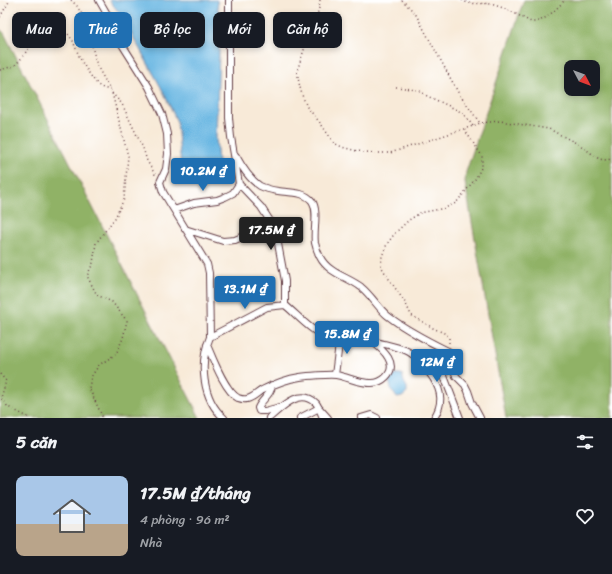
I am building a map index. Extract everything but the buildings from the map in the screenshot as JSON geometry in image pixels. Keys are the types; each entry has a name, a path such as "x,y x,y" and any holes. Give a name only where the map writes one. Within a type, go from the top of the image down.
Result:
{"street":[{"path":"99,0 118,38 149,88 162,114 167,134 168,154 166,169 160,182 163,192 207,264 209,273 210,337 207,344 204,374 207,393 215,407 224,418"},
{"path":"229,0 229,118 239,184 261,207 276,232 285,281 285,305"},
{"path":"233,151 244,170 260,186 269,190 299,194 307,197 312,202 315,208 315,243 322,260 332,270 361,287 388,316 418,336 448,351 456,376 465,385 480,418"},
{"path":"174,210 194,203 217,200 225,197 233,193 239,184"},
{"path":"185,229 223,241 235,240 272,224"},
{"path":"210,337 267,307 285,305 311,329 320,334 352,336 387,344 405,350 418,359 437,384 440,393 440,407 434,418"},
{"path":"335,375 339,344 338,335"},
{"path":"207,344 219,374 236,397 243,400 254,397 260,391 272,385 300,377 335,375 370,383 378,382 390,372 391,367 387,355 372,341"},
{"path":"448,351 442,359 444,376 460,418"},
{"path":"272,385 272,389 260,404 258,408 259,411 282,407"},
{"path":"269,418 294,399 304,397 316,403 323,418"},
{"path":"300,418 319,408"},
{"path":"319,408 328,418"},
{"path":"361,418 371,415 377,418"}],"path":[{"path":"0,17 10,0"},
{"path":"71,0 77,6 88,24 97,66 110,90 122,104 147,161 160,182"},
{"path":"320,0 315,22 297,71 302,95 307,106 334,143 342,148 375,153 390,153 480,123 500,121 549,129 580,145 599,159 612,159"},
{"path":"402,0 415,13 459,94 480,123"},
{"path":"462,0 463,2 467,3 489,3 534,22 547,16 565,0"},
{"path":"0,70 14,66 28,50 42,27 46,25 57,26 68,34 73,41 82,64 93,79 98,85 110,90"},
{"path":"396,87 420,91 427,96 463,113 473,126"},
{"path":"103,418 89,388 91,377 99,365 116,354 123,338 127,321 112,302 97,295 87,276 92,264 96,243 115,218 124,199 128,156 112,93"},
{"path":"448,351 449,337 411,315 406,304 381,266 382,256 387,244 395,233 409,220 420,213 445,208 456,203 476,178 482,166 482,156 464,129"},
{"path":"0,374 6,381 1,398 8,407 30,418"}],"green space":[{"path":"524,0 612,0 612,418 506,418 465,182 466,172"},
{"path":"0,29 4,33 200,418 0,418"}],"water":[{"path":"109,0 217,0 218,12 213,12 213,48 219,48 216,137 218,163 216,173 210,181 197,184 185,183 181,166 177,122 163,91 132,35 132,12 119,12"},
{"path":"397,374 402,374 407,387 407,393 402,397 397,398 392,391 389,381"}]}
